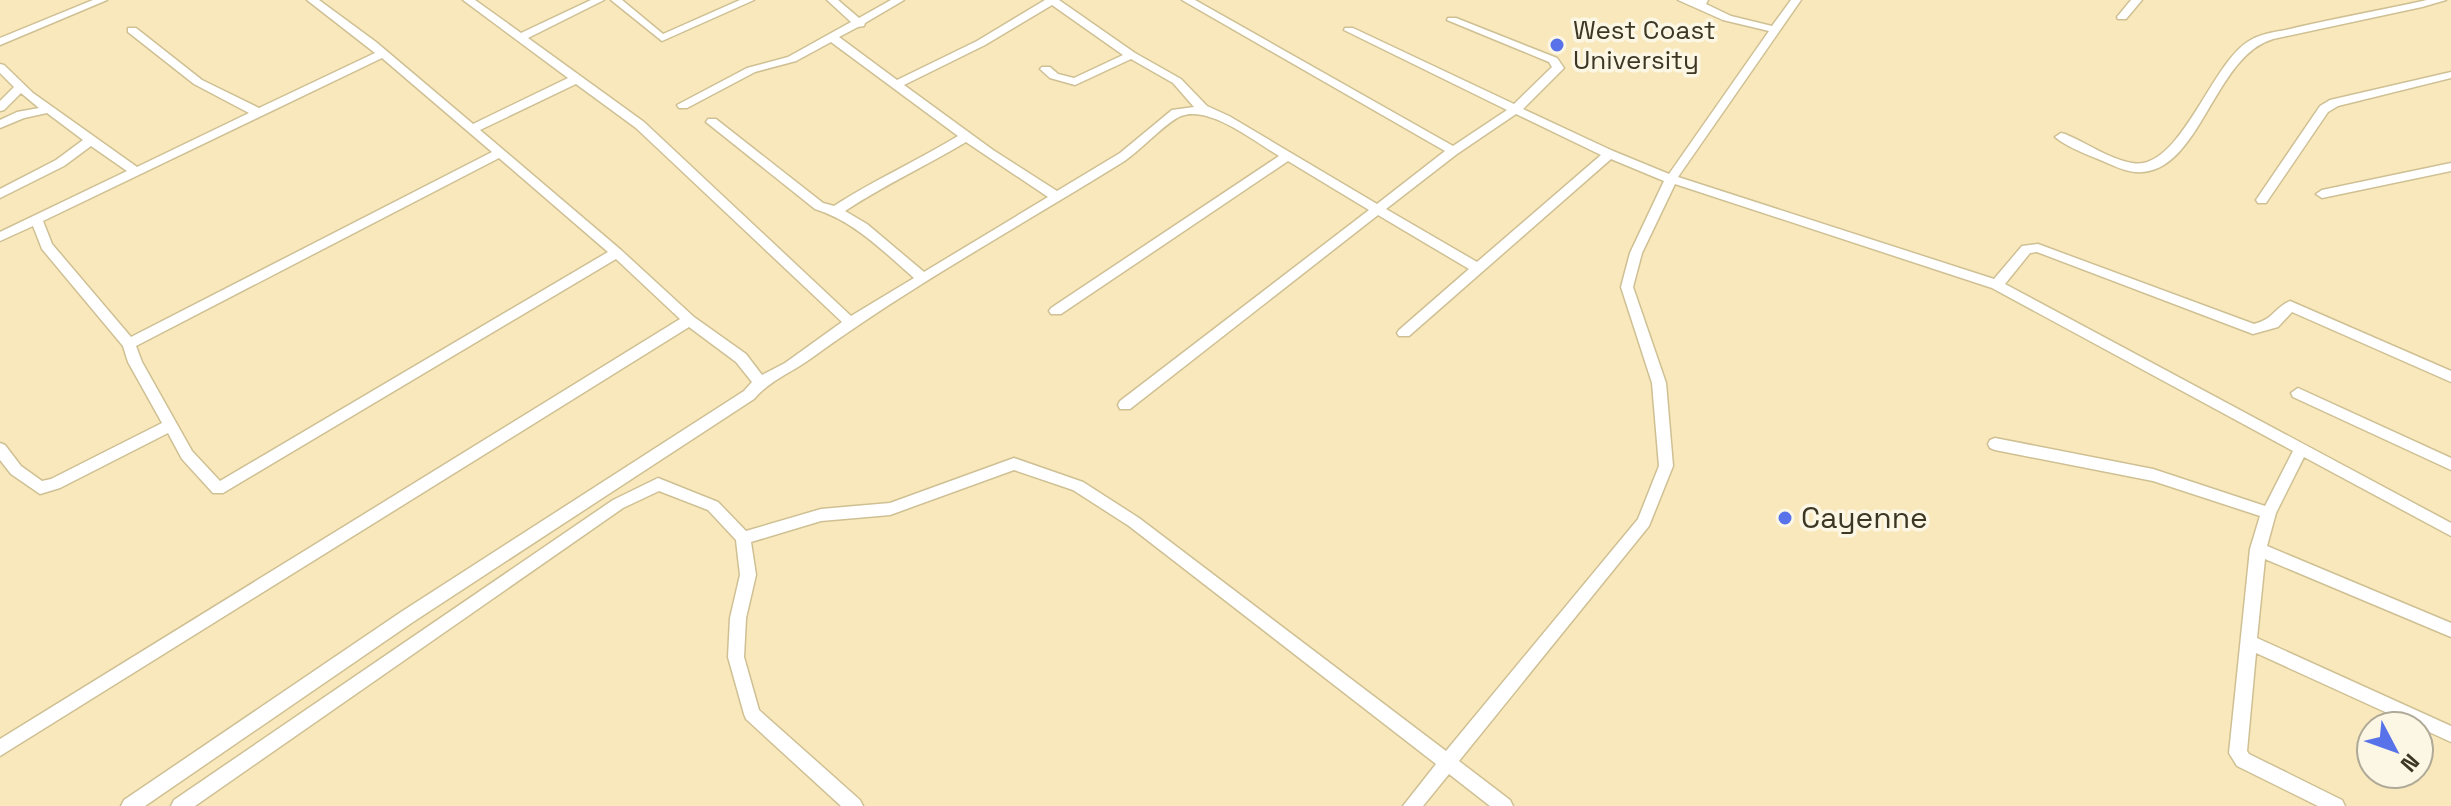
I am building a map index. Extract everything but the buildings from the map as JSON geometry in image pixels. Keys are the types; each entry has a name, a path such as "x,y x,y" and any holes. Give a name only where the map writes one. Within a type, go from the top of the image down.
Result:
{"street":[{"path":"0,42 102,0"},
{"path":"312,0 349,26 617,253 689,320 741,358 760,382"},
{"path":"468,0 640,125 851,323"},
{"path":"520,38 599,0"},
{"path":"616,0 662,38 749,0"},
{"path":"832,0 860,24"},
{"path":"683,105 751,70 792,59 899,0"},
{"path":"895,85 981,43 1052,0 1131,55 1177,81 1203,109 1378,208 1478,269"},
{"path":"1187,0 1453,151"},
{"path":"1683,0 1702,2 1727,18 1772,29"},
{"path":"1412,806 1644,522 1666,466 1659,383 1627,287 1636,253 1671,179 1772,29 1796,0"},
{"path":"2122,17 2137,0"},
{"path":"2061,137 2136,168 2153,166 2174,149 2225,70 2251,44 2335,21 2441,0"},
{"path":"1125,405 1453,151 1516,109 1558,68 1558,63 1452,20"},
{"path":"132,30 198,82 259,113"},
{"path":"1349,30 1609,154 1671,179 1997,285 2451,530"},
{"path":"833,38 895,85 1056,196"},
{"path":"0,237 381,54"},
{"path":"1046,69 1054,76 1075,82 1131,55"},
{"path":"0,67 21,87 136,172"},
{"path":"2262,200 2324,109 2334,103 2451,75"},
{"path":"471,130 576,79"},
{"path":"0,107 21,87"},
{"path":"0,124 21,115 51,109"},
{"path":"130,806 407,617 749,395 760,382 790,367 851,323 1124,156 1176,113 1203,109"},
{"path":"712,122 819,206 836,211 863,227 923,278"},
{"path":"836,211 967,136"},
{"path":"0,194 60,163 91,140"},
{"path":"129,344 498,154"},
{"path":"1404,333 1609,154"},
{"path":"1056,311 1286,157"},
{"path":"2322,194 2451,167"},
{"path":"36,219 46,246 129,344 135,362 187,455 218,489 617,253"},
{"path":"1997,285 2026,249 2038,248 2253,329 2273,324 2290,306 2451,377"},
{"path":"0,748 689,320"},
{"path":"2298,393 2451,464"},
{"path":"0,449 16,470 40,488 55,484 171,425"},
{"path":"1995,444 2153,475 2269,513"},
{"path":"2300,451 2269,513 2258,549 2238,753 2243,760 2336,806"},
{"path":"743,538 821,515 890,509 1014,464 1078,486 1134,522 1504,806"},
{"path":"180,806 302,719 642,489 658,484 713,506 743,538 748,575 738,618 736,657 752,714 854,806"},
{"path":"2258,549 2451,630"},
{"path":"2251,643 2451,734"}],"place":[{"name":"West Coast University","path":"1557,45"},
{"name":"Cayenne","path":"1785,518"}]}
